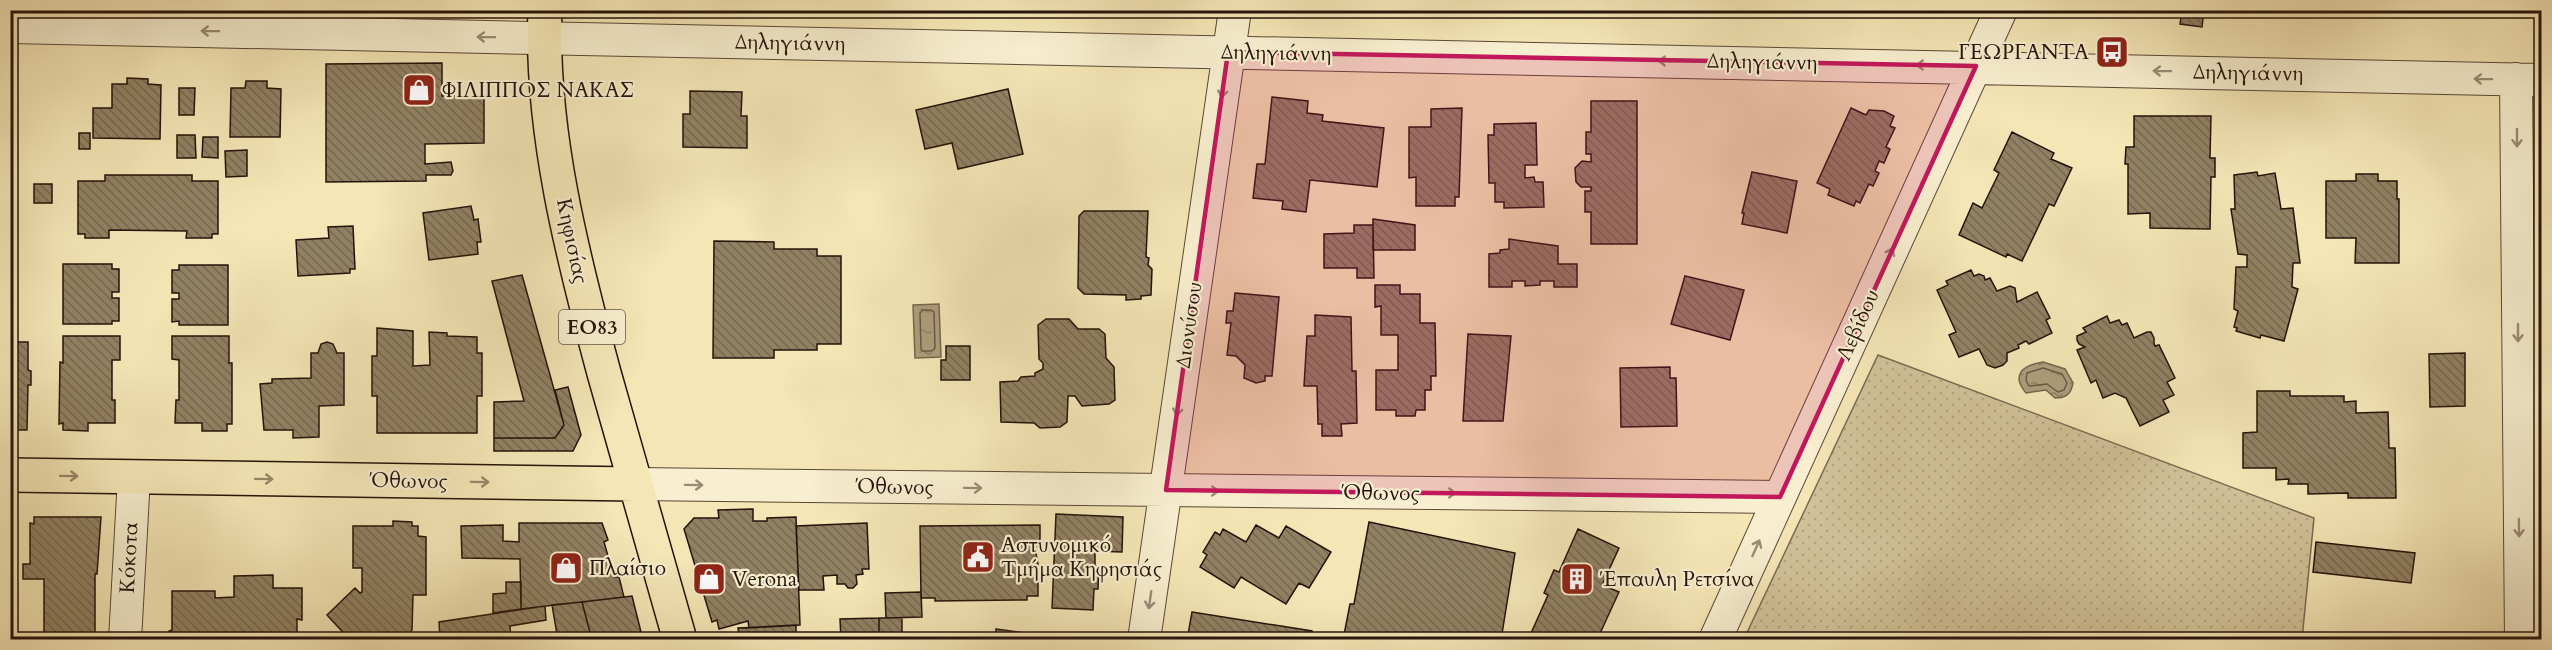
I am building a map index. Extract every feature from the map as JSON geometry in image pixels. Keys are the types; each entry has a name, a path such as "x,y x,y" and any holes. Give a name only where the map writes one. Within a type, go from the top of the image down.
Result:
{"main road":[{"name":"Κηφισίας","path":"545,24 545,66 568,232 635,484 680,639"},
{"name":"Όθωνος","path":"10,475 635,484"}],"street":[{"name":"Διονύσου","path":"1144,639 1235,10"},
{"name":"Λεβίδου","path":"1715,639 2001,10"},
{"name":"Δηληγιάννη","path":"10,27 295,22 545,24 1228,52 1976,66 2529,80"},
{"path":"2521,639 2529,80"},
{"name":"Κόκοτα","path":"125,639 134,477"},
{"name":"Όθωνος","path":"635,484 1780,497"}],"highlighted area":[{"path":"1228,52 1976,66 1780,497 1166,490"}],"shaded area":[{"path":"1878,355 2314,518 2302,639 1744,639"}],"water":[{"path":"939,304 941,357 915,358 913,305"},
{"path":"2043,362 2065,369 2073,383 2067,395 2055,398 2046,390 2026,393 2019,381 2021,372 2030,365"}],"building":[{"path":"1905,10 1922,10 1918,17"},
{"path":"2182,10 2204,10 2202,27 2180,24"},
{"path":"442,63 442,96 484,96 484,143 425,144 425,164 451,162 453,171 451,175 426,175 426,181 326,182 326,64"},
{"path":"127,78 148,79 148,84 161,85 160,139 93,138 93,108 112,108 112,84 127,84"},
{"path":"246,81 267,81 267,88 281,89 280,137 230,137 231,88 245,88"},
{"path":"179,88 195,88 194,115 179,115"},
{"path":"1008,89 1023,154 958,169 952,143 925,149 916,110"},
{"path":"690,91 742,92 741,116 747,116 747,148 683,147 683,114 690,114"},
{"path":"1272,97 1308,101 1307,113 1323,115 1322,121 1384,128 1377,187 1310,180 1306,212 1282,209 1283,201 1253,198 1257,164 1265,164"},
{"path":"1591,101 1637,101 1637,244 1591,244 1591,212 1585,212 1585,191 1591,191 1591,187 1581,187 1576,182 1575,168 1582,161 1591,162 1591,154 1586,154 1586,132 1591,132"},
{"path":"1462,108 1459,197 1455,197 1455,206 1416,206 1416,177 1409,178 1409,127 1431,127 1431,109"},
{"path":"1851,108 1866,115 1869,110 1884,111 1894,116 1890,126 1895,128 1886,147 1890,149 1884,163 1879,161 1875,171 1879,173 1873,186 1869,184 1860,203 1856,201 1854,206 1828,195 1830,189 1817,183"},
{"path":"2134,116 2211,116 2210,158 2215,158 2215,177 2211,177 2210,229 2150,228 2150,213 2128,214 2126,147 2134,147"},
{"path":"1536,123 1537,165 1525,165 1525,178 1534,177 1535,182 1543,182 1544,207 1504,208 1504,202 1495,202 1495,183 1489,183 1488,135 1494,135 1494,124"},
{"path":"2012,132 2054,153 2051,159 2072,168 2054,206 2049,204 2022,261 2007,254 2006,257 1959,235 1973,203 1982,208 1999,173 1994,170"},
{"path":"79,133 90,133 90,149 79,149"},
{"path":"177,135 195,135 196,158 177,158"},
{"path":"2537,135 2542,135 2542,194 2539,194"},
{"path":"203,137 218,137 218,158 202,157"},
{"path":"247,150 247,176 226,177 225,151"},
{"path":"1752,172 1797,181 1787,233 1742,224 1744,213 1742,213"},
{"path":"2257,172 2258,176 2275,173 2281,209 2293,208 2300,263 2293,263 2292,287 2298,289 2284,341 2261,335 2260,338 2236,331 2237,328 2234,327 2238,311 2234,309 2236,267 2247,267 2247,255 2238,254 2231,209 2235,209 2234,175"},
{"path":"2356,174 2378,174 2378,181 2397,181 2399,263 2355,263 2356,238 2326,238 2326,181 2356,181"},
{"path":"105,175 192,175 192,181 218,181 218,234 212,234 212,238 186,238 187,231 109,230 109,238 85,238 85,234 78,234 78,181 105,181"},
{"path":"34,184 52,184 52,203 34,203"},
{"path":"471,206 474,220 478,219 481,242 477,242 478,254 429,260 423,213"},
{"path":"1084,211 1148,211 1146,257 1149,258 1148,265 1152,269 1151,295 1141,296 1141,299 1126,300 1126,295 1084,294 1078,288 1079,216"},
{"path":"1373,219 1415,225 1415,250 1373,250"},
{"path":"1354,225 1373,225 1374,278 1357,278 1357,268 1324,268 1324,234 1354,233"},
{"path":"353,226 355,269 350,269 350,273 298,276 296,240 329,238 328,227"},
{"path":"1509,239 1558,246 1558,264 1577,264 1577,287 1554,287 1554,281 1540,281 1540,285 1525,286 1525,281 1512,281 1512,287 1489,287 1489,254 1509,249"},
{"path":"714,241 774,242 774,249 817,249 817,256 841,256 841,344 817,344 817,350 774,350 774,358 713,358"},
{"path":"63,264 112,264 112,269 119,269 119,292 112,292 112,298 119,298 119,321 112,321 112,324 63,324"},
{"path":"179,265 228,265 228,325 179,325 179,321 172,322 172,299 179,299 179,293 172,293 172,270 179,270"},
{"path":"1971,270 1974,276 1979,274 1984,276 1985,280 1990,278 1997,291 2010,286 2015,288 2017,302 2037,292 2050,318 2046,320 2052,333 2029,344 2026,341 2018,345 2019,348 2007,353 2007,361 2003,365 1995,368 1987,365 1979,349 1959,357 1949,335 1956,332 1937,290 1948,285 1946,281"},
{"path":"522,275 564,425 555,438 494,438 494,402 524,401 492,281"},
{"path":"1685,276 1744,290 1730,340 1671,324"},
{"path":"1375,285 1400,285 1400,294 1420,294 1420,323 1435,323 1436,376 1431,376 1431,390 1425,390 1425,410 1416,410 1415,416 1396,416 1396,410 1376,410 1376,370 1398,370 1398,335 1381,335 1381,306 1375,307"},
{"path":"1235,293 1279,297 1272,376 1265,376 1265,381 1256,383 1244,378 1245,365 1236,356 1227,355 1231,323 1226,323 1227,311 1233,311"},
{"path":"1315,315 1351,317 1352,371 1356,371 1357,423 1341,424 1342,436 1322,436 1322,424 1318,424 1317,386 1304,386 1307,336 1315,336"},
{"path":"2107,316 2110,323 2119,320 2122,325 2127,323 2134,338 2151,332 2155,346 2159,345 2175,378 2167,382 2174,395 2163,400 2169,412 2140,426 2126,398 2115,393 2103,398 2096,380 2091,383 2077,350 2085,347 2077,340 2077,336 2086,332 2083,328"},
{"path":"1046,319 1069,319 1078,329 1099,329 1105,334 1106,358 1114,367 1115,400 1109,404 1082,406 1075,396 1068,396 1067,422 1060,427 1040,428 1034,423 1001,422 1000,382 1018,381 1021,377 1035,376 1035,373 1043,369 1043,363 1039,359 1038,325"},
{"path":"377,328 413,331 413,366 430,365 429,332 447,333 447,336 477,337 477,353 482,353 482,396 477,396 477,433 377,433 377,396 372,396 372,356 377,356"},
{"path":"1468,334 1511,336 1503,421 1463,421"},
{"path":"63,336 120,336 120,360 112,360 112,400 115,400 115,423 88,423 88,431 63,430 63,423 59,424 60,362 63,363"},
{"path":"172,336 229,336 229,363 232,363 232,424 227,424 227,431 202,431 202,423 175,423 176,400 179,400 179,360 172,359"},
{"path":"10,342 28,342 28,370 31,371 31,385 28,385 27,430 10,430"},
{"path":"327,342 333,344 337,353 344,353 344,405 319,406 319,437 293,438 293,430 264,430 260,384 272,383 272,379 311,378 311,353 318,353 321,344"},
{"path":"946,346 970,346 970,380 941,380 941,360 946,360"},
{"path":"2465,353 2465,406 2430,407 2429,354"},
{"path":"1670,367 1670,378 1676,378 1677,426 1621,427 1620,368"},
{"path":"568,387 581,435 573,451 494,451 494,438 555,438 564,425 555,390"},
{"path":"2257,391 2290,391 2290,396 2344,396 2344,402 2356,401 2356,413 2388,412 2389,448 2395,448 2396,498 2348,498 2348,493 2308,494 2308,484 2288,484 2289,479 2276,480 2276,468 2243,468 2243,433 2257,432"},
{"path":"753,509 753,521 796,517 800,625 749,628 748,621 719,629 717,620 712,622 684,529 694,518 719,518 718,510"},
{"path":"1056,514 1123,517 1122,552 1095,551 1095,566 1099,567 1098,589 1094,589 1093,610 1052,608"},
{"path":"34,517 101,517 97,574 95,574 95,640 44,640 44,579 23,579 23,564 30,564 30,523 34,524"},
{"path":"393,521 412,522 412,526 418,526 418,536 426,537 426,595 413,595 412,630 403,640 350,640 327,615 355,588 360,593 362,592 362,568 353,568 353,526 393,526"},
{"path":"1369,522 1515,553 1501,640 1343,640 1350,604 1354,604"},
{"name":"Πλαίσιο","path":"519,523 602,523 608,540 604,542 614,577 619,577 624,597 521,609 520,559 462,558 461,526 503,525 503,541 519,542"},
{"path":"867,523 869,569 862,569 863,574 856,575 857,584 853,588 848,588 845,584 837,584 837,575 823,576 824,590 799,590 796,526"},
{"name":"Αστυνομικό Τμήμα Κηφησιάς","path":"1040,525 1040,549 1035,549 1038,564 1035,579 1038,579 1038,596 1027,596 1027,600 935,601 935,598 921,598 920,526"},
{"path":"1256,525 1279,538 1286,526 1331,552 1309,588 1299,583 1286,604 1241,577 1234,588 1200,567 1207,555 1203,552 1215,532 1220,535 1223,529 1246,542"},
{"name":"Έπαυλη Ρετσίνα","path":"1578,529 1619,548 1602,585 1619,592 1597,640 1528,640 1548,595 1544,593 1554,570 1559,572"},
{"path":"2316,542 2415,553 2411,583 2313,572"},
{"path":"273,575 273,588 302,588 302,620 297,619 297,640 169,640 169,631 172,630 172,591 215,591 215,598 234,597 234,576"},
{"path":"506,582 521,582 521,609 493,613 493,594 506,593"},
{"path":"921,592 922,617 886,618 885,593"},
{"path":"632,596 643,640 592,640 582,602"},
{"path":"582,602 592,640 558,640 552,605"},
{"path":"545,606 546,620 510,626 511,640 440,640 439,622"},
{"path":"1192,612 1312,631 1311,640 1187,640"},
{"path":"879,618 902,618 902,636 896,636 896,640 879,640"},
{"path":"879,618 879,640 841,640 840,619"},
{"path":"796,625 796,640 731,640 730,636 739,634 738,628"},
{"path":"996,629 1048,636 1048,633 1096,640 995,640"}],"place":[{"name":"ΓΕΩΡΓΑΝΤΑ","path":"2112,52"},
{"name":"ΦΙΛΙΠΠΟΣ ΝΑΚΑΣ","path":"419,90"},
{"name":"Αστυνομικό Τμήμα Κηφησιάς","path":"978,557"},
{"name":"Πλαίσιο","path":"566,568"},
{"name":"Verona","path":"709,579"},
{"name":"Έπαυλη Ρετσίνα","path":"1577,579"}]}
